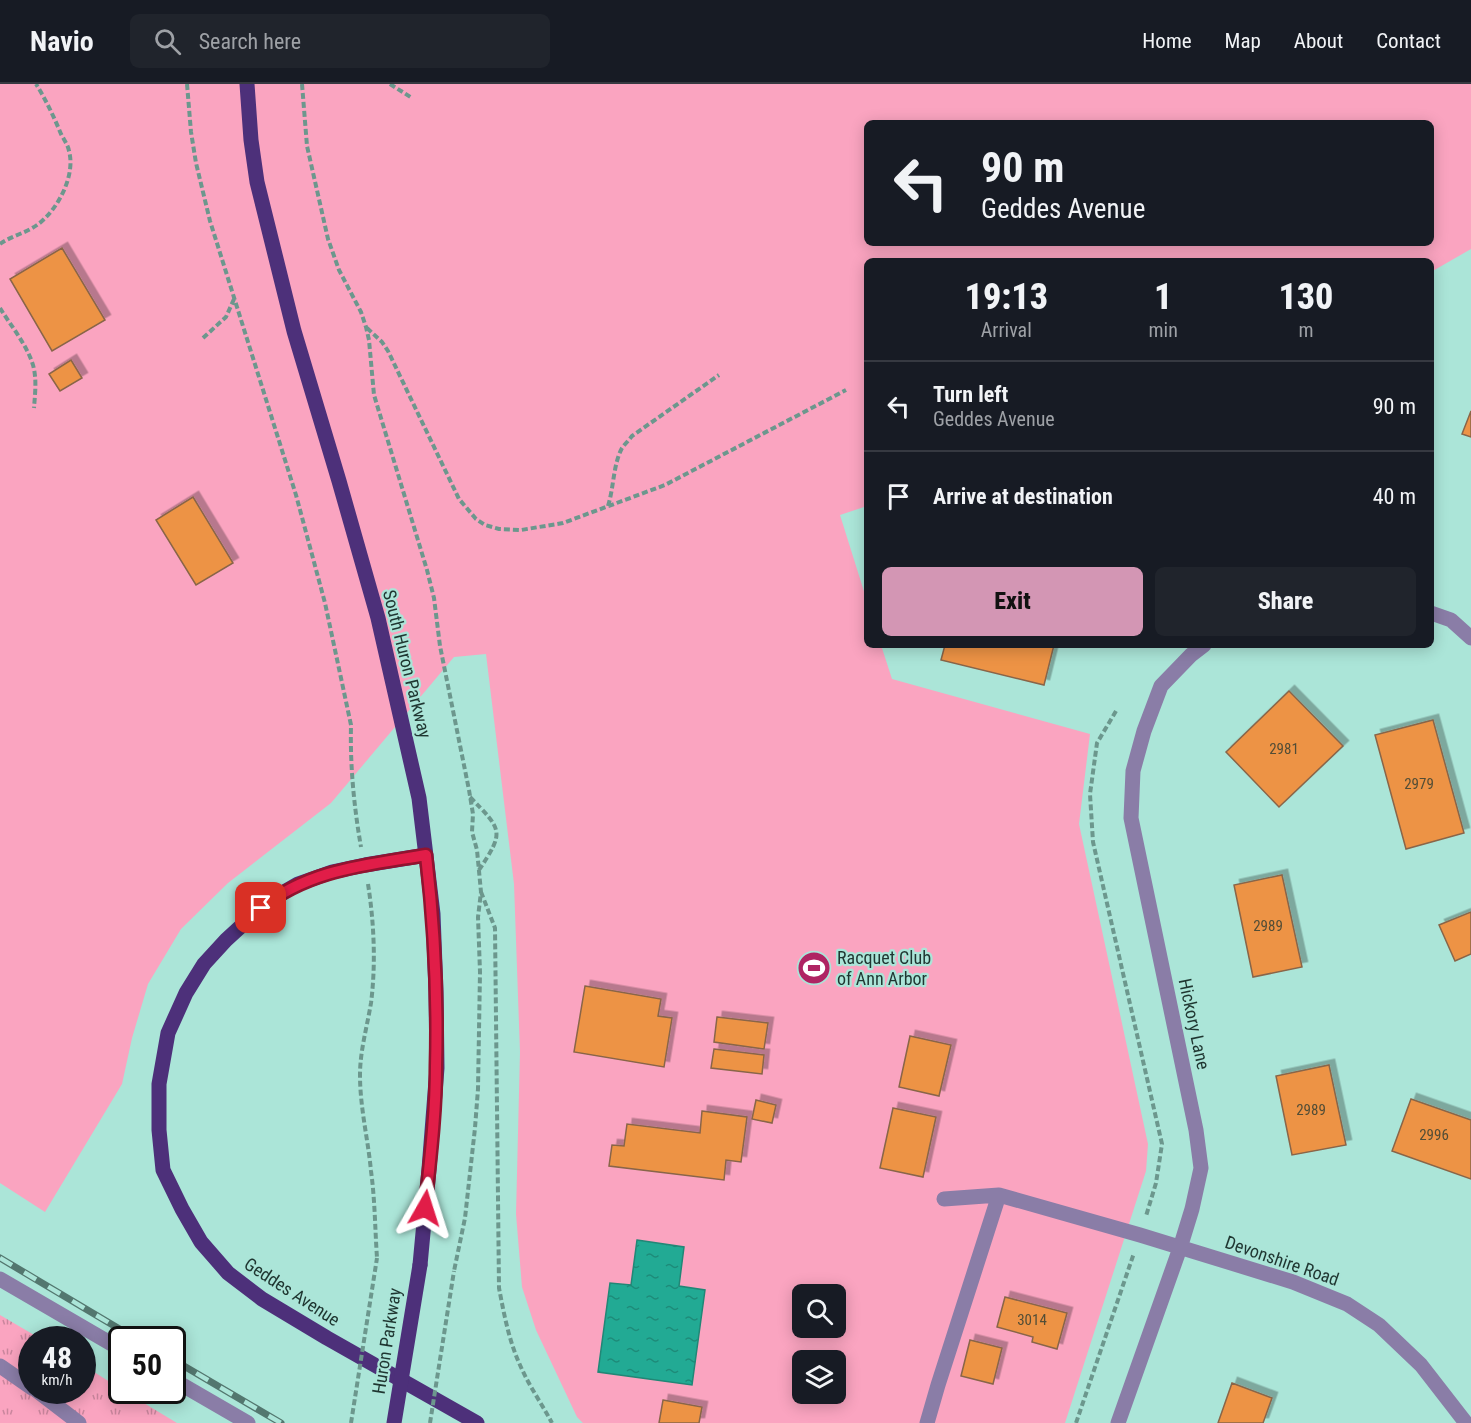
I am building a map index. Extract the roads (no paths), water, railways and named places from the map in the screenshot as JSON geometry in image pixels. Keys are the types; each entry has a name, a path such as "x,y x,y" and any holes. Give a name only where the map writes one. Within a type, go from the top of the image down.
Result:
{"main road":[{"name":"South Huron Parkway","path":"247,84 257,182 294,331 378,618 419,798 433,914 436,992 436,1068 420,1265"},
{"name":"Geddes Avenue","path":"426,855 332,872 298,884 272,899 226,940 204,964 186,993 168,1033 159,1084 159,1130 164,1170 177,1200 201,1242 228,1273 271,1305 477,1423"},
{"name":"Huron Parkway","path":"394,1423 420,1265"}],"street":[{"path":"1434,614 1451,620 1471,638"},
{"name":"Hickory Lane","path":"1118,1423 1180,1248 1201,1168 1196,1130 1131,818 1132,771 1161,686 1200,648"},
{"path":"927,1423 999,1195 944,1199"},
{"name":"Devonshire Road","path":"999,1195 1293,1282 1347,1304 1379,1325 1421,1365 1466,1423"},
{"path":"0,1279 108,1342"},
{"path":"0,1366 18,1378"},
{"path":"186,1387 248,1423"},
{"path":"54,1404 79,1423"}],"water":[{"path":"637,1240 684,1247 679,1286 705,1290 692,1385 598,1372 610,1283 631,1285"}],"railway":[{"path":"0,1258 114,1326"},
{"path":"186,1367 281,1423"}],"place":[{"name":"Racquet Club of Ann Arbor","path":"814,968"}]}
